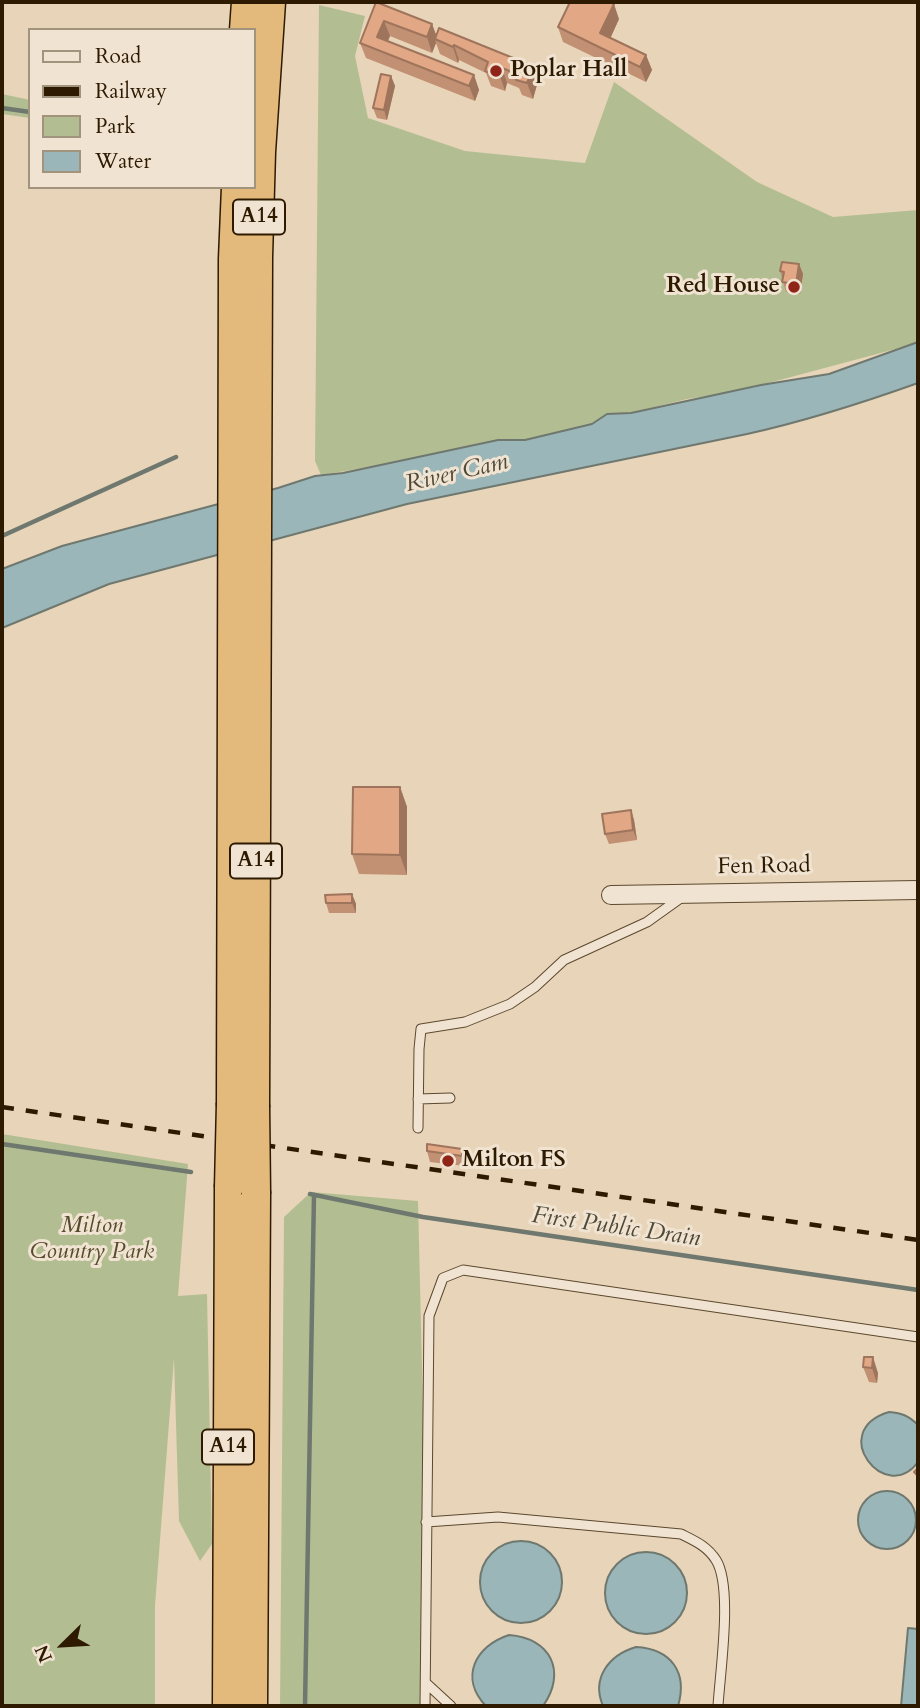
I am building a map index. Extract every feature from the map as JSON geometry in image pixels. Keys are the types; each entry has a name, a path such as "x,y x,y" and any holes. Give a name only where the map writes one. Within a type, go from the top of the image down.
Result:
{"highway":[{"path":"227,2 227,28"},
{"path":"244,28 246,2"},
{"name":"A14","path":"245,435 271,2"},
{"name":"A14","path":"227,1706 243,1104 245,435 236,189"},
{"name":"A14","path":"242,1190 253,1706"}],"street":[{"name":"Fen Road","path":"611,895 918,890"}],"lane":[{"path":"418,1128 421,1029 465,1022 510,1004 564,960 647,922 686,893"},
{"path":"418,1099 450,1098"},
{"path":"425,1706 429,1316 443,1279 463,1270 918,1336"},
{"path":"426,1522 498,1517 681,1534 702,1544 717,1562 725,1594 718,1706"},
{"path":"426,1683 451,1706"}],"green space":[{"path":"319,5 365,16 355,56 368,118 465,151 585,163 614,82 757,182 833,217 918,210 918,343 735,392 687,399 631,413 607,414 592,424 525,441 321,475 315,461"},
{"path":"2,94 28,100 28,118 2,114"},
{"name":"Milton Country Park","path":"2,1134 188,1164 178,1296 207,1294 212,1544 200,1561 179,1521 174,1358 155,1605 155,1706 2,1706"},
{"path":"311,1192 418,1201 425,1493 420,1706 280,1706 284,1217"}],"water":[{"name":"River Cam","path":"918,342 918,383 876,398 747,434 407,504 109,584 2,628 2,569 62,546 315,476 343,473 498,440 525,440 592,424 607,414 631,413 761,385 829,374"},
{"path":"889,1412 912,1419 918,1425 918,1462 905,1473 891,1475 878,1471 868,1461 862,1448 862,1434 871,1421"},
{"path":"881,1491 893,1491 908,1499 916,1514 916,1526 908,1541 893,1549 881,1549 866,1541 858,1526 858,1514 866,1499"},
{"path":"521,1541 537,1544 550,1553 559,1566 562,1582 559,1598 550,1611 537,1620 521,1623 505,1620 492,1611 483,1598 480,1582 483,1566 492,1553 505,1544"},
{"path":"646,1552 662,1555 675,1564 684,1577 687,1593 684,1609 675,1622 662,1631 646,1634 630,1631 617,1622 608,1609 605,1593 608,1577 617,1564 630,1555"},
{"path":"908,1628 918,1629 918,1706 901,1706"},
{"path":"509,1635 535,1643 545,1650 551,1659 554,1681 543,1706 486,1706 473,1685 472,1674 480,1655 497,1640"},
{"path":"636,1647 659,1652 674,1664 681,1683 678,1706 603,1706 599,1686 605,1669 618,1656"}],"building":[{"path":"376,2 432,24 427,37 384,21 377,37 474,75 469,86 360,43"},
{"path":"570,2 614,4 600,33 646,55 640,67 558,27"},
{"path":"439,28 533,66 527,83 516,80 517,74 502,68 500,76 485,71 488,62 435,39"},
{"path":"381,74 391,76 384,110 373,108"},
{"path":"782,262 799,264 796,284 782,282"},
{"path":"353,787 400,787 400,855 352,854"},
{"path":"631,810 633,830 605,834 602,814"},
{"path":"352,894 352,903 326,903 325,895"},
{"path":"427,1144 462,1149 462,1156 427,1151"},
{"path":"864,1357 873,1357 872,1368 863,1367"}],"waterway":[{"path":"2,108 28,112"},
{"path":"2,536 176,457"},
{"path":"2,1144 191,1172"},
{"name":"First Public Drain","path":"310,1194 423,1217 918,1290"},
{"path":"305,1706 314,1195"}],"railway":[{"path":"2,1107 918,1240"}],"place":[{"name":"Poplar Hall","path":"496,71"},
{"name":"Red House","path":"794,287"},
{"name":"Milton FS","path":"448,1161"}]}
